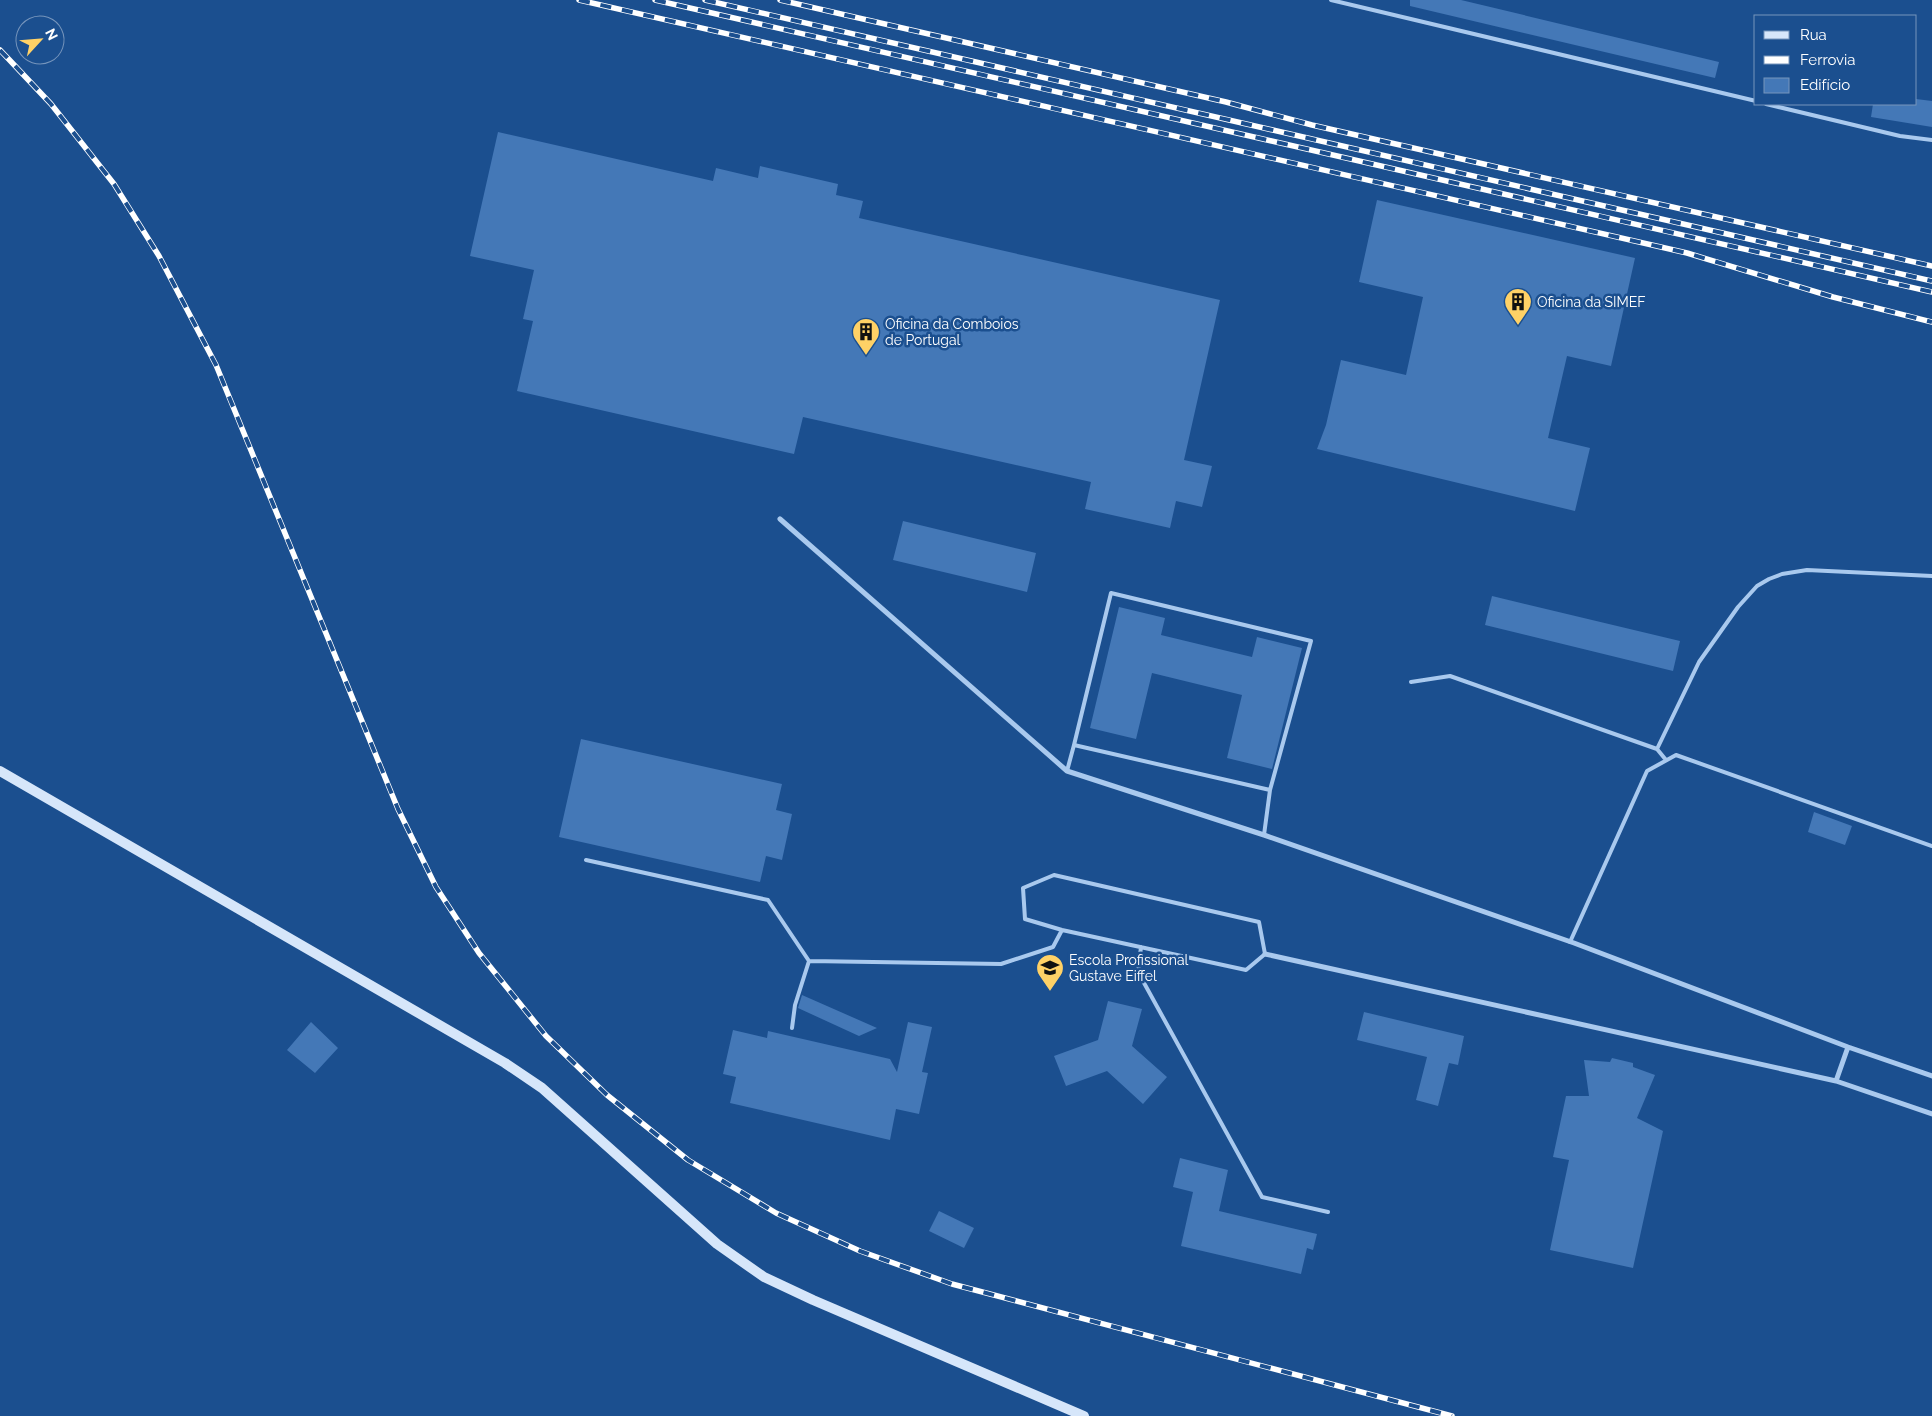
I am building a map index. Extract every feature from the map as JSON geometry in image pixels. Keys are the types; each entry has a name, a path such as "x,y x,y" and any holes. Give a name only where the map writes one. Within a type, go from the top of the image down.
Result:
{"street":[{"path":"780,519 1067,771 1264,835 1570,942 1848,1047 1932,1076"},
{"path":"0,771 505,1063 542,1088 717,1244 764,1277 813,1300 1084,1416"},
{"path":"1265,954 1836,1081 1932,1114"},
{"path":"1836,1081 1848,1047"}],"lane":[{"path":"1330,0 1754,101"},
{"path":"1770,105 1900,136 1932,140"},
{"path":"1657,749 1699,662 1738,608 1757,586 1782,574 1807,570 1932,576"},
{"path":"1067,771 1111,593 1311,641 1270,790 1264,835"},
{"path":"1411,682 1450,676 1657,749 1666,760"},
{"path":"1074,745 1270,790"},
{"path":"1570,942 1647,771 1676,755 1932,846"},
{"path":"586,860 768,900 809,961"},
{"path":"1054,875 1259,922 1265,954 1246,970 1142,947 1062,930 1025,919 1023,888 1054,875"},
{"path":"809,961 1001,964 1053,947 1062,930"},
{"path":"1142,947 1138,972 1262,1197 1328,1212"},
{"path":"792,1028 794,1005 809,961"}],"building":[{"path":"1410,0 1461,0 1719,62 1715,78 1410,6"},
{"path":"1917,99 1932,101 1932,127 1871,117 1873,105 1917,105"},
{"name":"Oficina da Comboios de Portugal","path":"498,132 713,181 716,168 758,178 760,166 838,184 836,195 863,201 859,218 1220,300 1184,460 1212,466 1202,507 1176,501 1170,528 1085,509 1091,482 803,417 794,454 517,391 533,321 523,319 534,270 470,256"},
{"name":"Oficina da SIMEF","path":"1377,200 1635,258 1611,366 1567,356 1548,438 1590,448 1575,511 1317,449 1326,425 1341,360 1406,375 1423,297 1359,282"},
{"path":"903,521 1036,553 1027,592 893,560"},
{"path":"1492,596 1680,641 1673,671 1485,625"},
{"path":"1119,607 1165,618 1161,635 1252,657 1257,637 1302,648 1272,769 1227,758 1242,695 1152,673 1136,739 1090,728"},
{"path":"581,739 782,784 776,810 792,814 782,860 766,856 760,882 559,837"},
{"path":"1814,812 1852,826 1845,845 1808,832"},
{"path":"802,995 877,1028 859,1036 798,1008"},
{"path":"1108,1001 1142,1009 1132,1046 1167,1077 1143,1104 1107,1071 1066,1086 1054,1056 1098,1040"},
{"path":"1364,1012 1464,1036 1458,1065 1449,1063 1438,1106 1416,1100 1427,1057 1357,1040"},
{"path":"311,1022 338,1048 315,1073 287,1050"},
{"path":"908,1022 932,1027 922,1072 928,1073 919,1114 896,1109 890,1140 730,1103 736,1077 723,1074 733,1030 767,1038 768,1031 890,1059 897,1072"},
{"path":"1612,1058 1633,1063 1633,1067 1655,1075 1637,1118 1663,1131 1633,1268 1550,1250 1569,1160 1553,1157 1566,1096 1589,1096 1584,1060 1610,1062"},
{"path":"1180,1158 1228,1170 1219,1211 1317,1234 1313,1250 1307,1248 1301,1274 1181,1246 1193,1192 1173,1187"},
{"path":"939,1211 974,1228 964,1248 929,1231"}],"railway":[{"path":"579,0 1687,253 1833,297 1932,322"},
{"path":"655,0 1932,292"},
{"path":"705,0 1932,281"},
{"path":"780,0 1226,102 1312,125 1932,266"},
{"path":"0,50 51,104 114,184 159,256 216,365 398,809 436,887 479,953 546,1036 607,1095 688,1160 776,1213 860,1251 952,1284 1452,1416"}],"place":[{"name":"Oficina da SIMEF","path":"1518,326"},
{"name":"Oficina da Comboios de Portugal","path":"866,356"},
{"name":"Escola Profissional Gustave Eiffel","path":"1050,992"}]}
